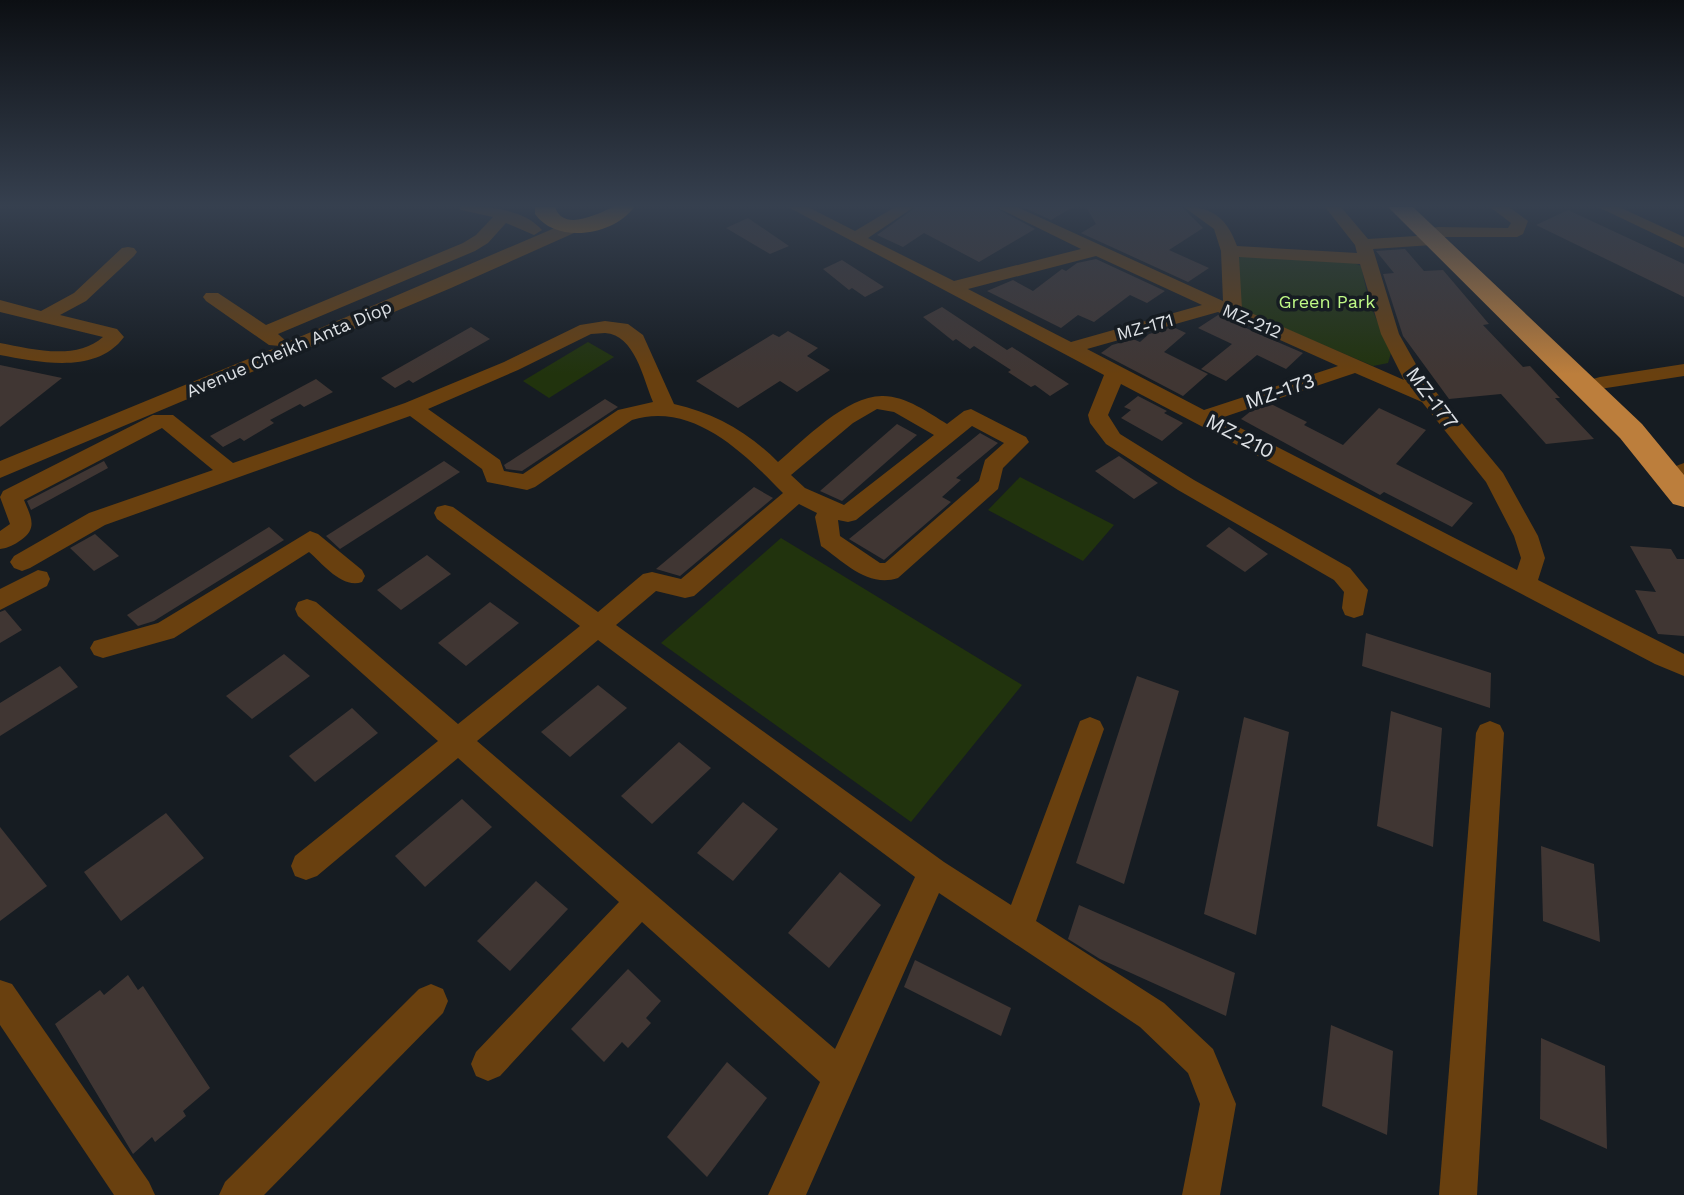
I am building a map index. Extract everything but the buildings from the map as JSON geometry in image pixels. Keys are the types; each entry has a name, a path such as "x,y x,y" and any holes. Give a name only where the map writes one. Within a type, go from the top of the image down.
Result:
{"highway":[{"path":"1462,263 1631,431 1684,496"},
{"path":"1466,263 1569,351 1648,430 1684,472"}],"street":[{"path":"43,317 80,298 117,263"},
{"path":"212,297 270,337 434,263"},
{"name":"Avenue Cheikh Anta Diop","path":"0,456 270,337 464,263"},
{"name":"Avenue Cheikh Anta Diop","path":"0,470 492,263"},
{"name":"MZ-210","path":"905,263 1684,665"},
{"path":"953,287 1048,263"},
{"name":"MZ-212","path":"1126,263 1426,397"},
{"path":"1226,309 1229,263"},
{"name":"MZ-177","path":"1368,263 1390,334 1426,397 1449,420 1495,478 1526,536 1533,558 1525,584"},
{"path":"0,306 110,333 114,337 94,353 85,356 33,354 0,349"},
{"name":"MZ-171","path":"1070,348 1226,309"},
{"path":"0,600 30,570 97,519 412,408 511,366 587,329 621,328 636,339 666,410"},
{"name":"MZ-173","path":"1204,417 1357,366"},
{"path":"1600,383 1684,370"},
{"path":"1116,371 1098,415 1100,423 1113,439 1186,485 1342,574 1356,590 1354,608"},
{"path":"777,475 846,419 865,405 876,401 887,402 907,411 949,434"},
{"path":"412,408 492,465 495,477 527,482 625,415 645,409 692,415 722,429 752,449 797,494 831,510 848,514 971,416 1018,442 993,465 990,484 890,572 876,572 829,540 826,517 831,510"},
{"path":"2,541 20,528 21,520 11,496 160,420 166,420 228,471"},
{"path":"306,866 652,581 685,589 797,494"},
{"path":"445,513 933,872 1152,1015 1201,1061 1218,1104 1201,1195"},
{"path":"103,648 166,631 310,540 353,576"},
{"path":"307,608 840,1076"},
{"path":"1018,928 1090,729"},
{"path":"1458,1195 1490,733"},
{"path":"787,1195 933,872"},
{"path":"488,1064 641,901"},
{"path":"0,996 136,1195"},
{"path":"237,1195 431,1002"}],"green space":[{"name":"Green Park","path":"1235,263 1354,263 1361,266 1369,302 1391,353 1388,363 1373,366 1241,310"},
{"path":"588,342 614,357 549,398 523,381"},
{"path":"1020,477 1114,525 1083,561 988,510"},
{"path":"781,538 1022,685 911,822 661,643"}]}
